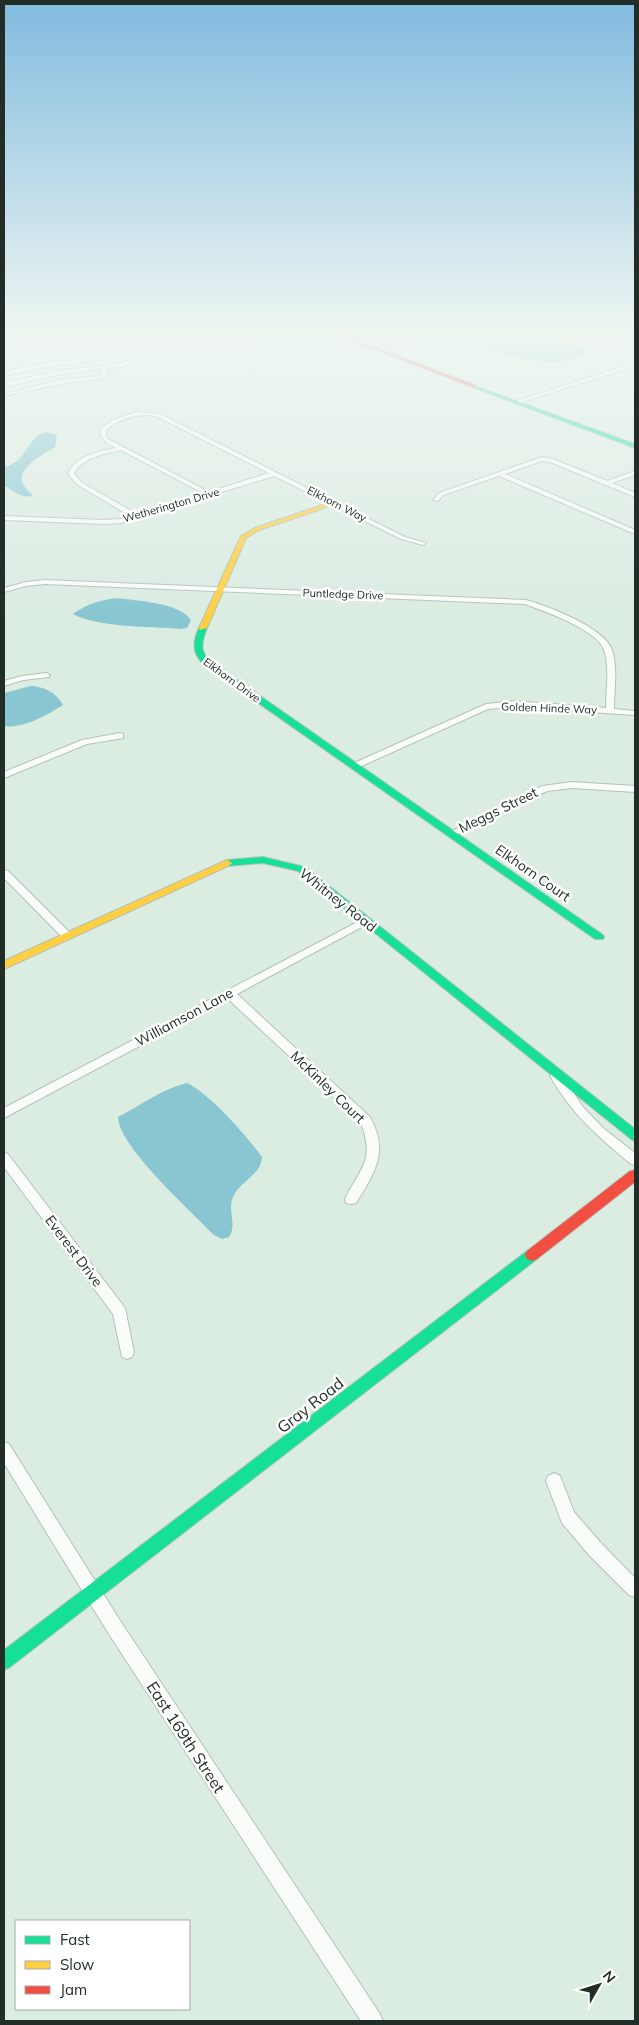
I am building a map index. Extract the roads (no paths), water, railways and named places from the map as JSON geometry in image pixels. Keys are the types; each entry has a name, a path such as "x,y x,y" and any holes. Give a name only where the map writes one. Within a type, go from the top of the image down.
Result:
{"street":[{"name":"Elkhorn Way","path":"107,426 103,429 103,436 106,440 122,448"},
{"name":"Elkhorn Way","path":"183,426 404,538 423,543"},
{"path":"583,426 635,446"},
{"path":"137,517 80,484 71,474 73,468 81,462 122,448 209,494"},
{"path":"436,500 441,494 542,459 635,495"},
{"path":"607,483 635,472"},
{"name":"Wetherington Drive","path":"4,518 104,522 137,517 276,473"},
{"path":"500,474 635,532"},
{"name":"Elkhorn Drive","path":"334,503 257,529 243,536 196,648 200,657 451,834"},
{"name":"Puntledge Drive","path":"4,590 26,584 45,582 508,600 537,606 596,635 605,644 608,648 610,670 610,711"},
{"path":"4,684 22,678 46,675"},
{"name":"Golden Hinde Way","path":"354,766 486,708 514,704 635,713"},
{"path":"4,775 85,742 120,736"},
{"name":"Meggs Street","path":"451,834 545,788 572,785 635,789"},
{"name":"Elkhorn Court","path":"451,834 599,937"},
{"name":"Whitney Road","path":"66,936 224,864 250,859 271,859 301,869 635,1136"},
{"path":"4,873 66,936 4,965"},
{"name":"Williamson Lane","path":"4,1113 365,921"},
{"name":"McKinley Court","path":"229,993 366,1120 373,1141 372,1167 351,1199"},
{"name":"Whitney Road","path":"551,1069 578,1110 635,1160"},
{"name":"Everest Drive","path":"4,1158 120,1312 127,1352"},
{"name":"Gray Road","path":"4,1661 635,1175"},
{"name":"East 169th Street","path":"4,1449 93,1593 373,2021"},
{"path":"554,1481 568,1518 595,1549 635,1589"}],"water":[{"path":"47,432 57,435 55,447 33,461 23,473 22,480 25,487 33,495 18,494 4,485 4,468 19,459 38,436"},
{"path":"117,598 168,606 177,609 191,620 187,628 180,629 110,624 84,619 73,614 94,603"},
{"path":"31,686 49,691 63,705 27,723 4,726 4,693"},
{"path":"187,1083 196,1088 217,1106 238,1127 262,1157 255,1173 234,1195 231,1206 231,1232 229,1237 222,1239 214,1235 143,1161 121,1129 118,1117 160,1093"}]}
